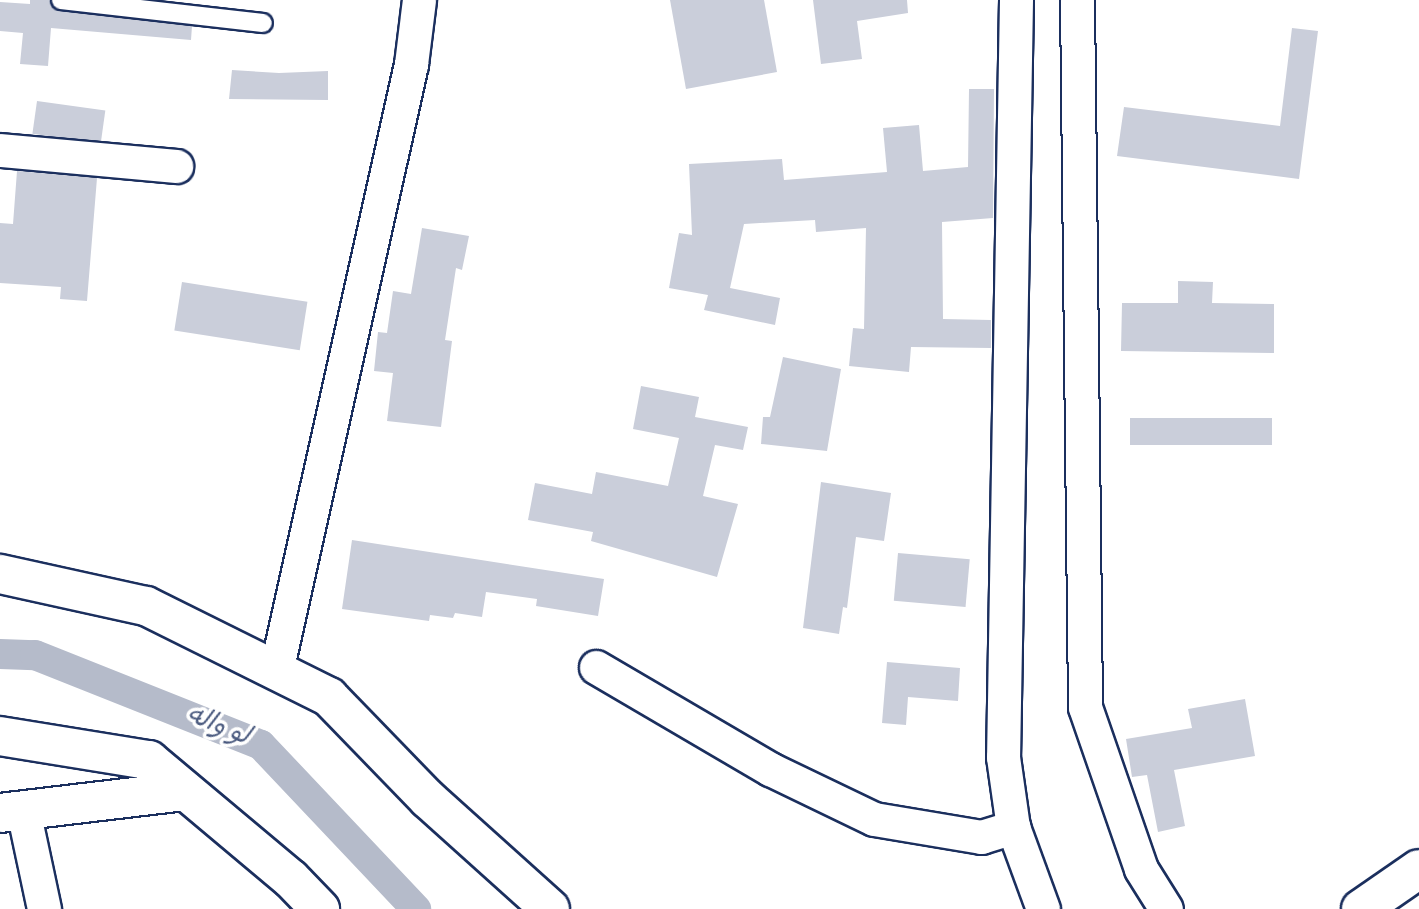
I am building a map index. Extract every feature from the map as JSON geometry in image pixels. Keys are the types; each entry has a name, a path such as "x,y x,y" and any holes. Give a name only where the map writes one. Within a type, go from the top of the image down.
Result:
{"street":[{"path":"276,671 411,64 419,0"},
{"path":"1016,0 1003,757 1013,827 1043,909"},
{"path":"1077,0 1085,707 1141,869 1166,909"},
{"path":"0,150 176,166"},
{"path":"0,574 146,606 329,696 428,799 551,909"},
{"path":"596,667 770,769 874,819 981,837 1013,827"},
{"path":"0,736 149,760 291,879 319,908"},
{"path":"44,909 13,823 185,791"},
{"path":"1361,909 1419,869"}],"lane":[{"path":"61,0 263,23"}],"building":[{"path":"30,0 50,0 54,9 60,11 192,26 191,40 51,28 48,66 20,64 23,33 0,31 0,2 30,4"},
{"path":"670,0 764,0 777,72 686,89"},
{"path":"813,0 907,0 908,13 857,21 862,59 821,64"},
{"path":"1292,28 1318,31 1299,179 1117,156 1124,107 1280,126"},
{"path":"232,70 279,73 328,71 328,100 229,99"},
{"path":"969,89 994,89 993,218 942,222 943,319 991,320 991,348 911,347 909,372 849,366 853,328 864,329 866,228 816,232 815,220 744,224 730,288 780,298 775,325 704,310 708,295 669,288 679,233 692,235 689,164 782,159 784,180 887,172 883,128 919,125 923,171 968,167"},
{"path":"37,101 105,111 101,143 32,134"},
{"path":"17,171 97,178 87,301 60,299 61,287 0,283 0,223 13,224"},
{"path":"422,228 469,236 462,270 456,268 445,340 452,341 441,427 387,421 393,373 374,371 378,332 387,333 393,291 411,294"},
{"path":"1178,281 1213,282 1212,303 1274,304 1274,353 1121,351 1122,303 1178,303"},
{"path":"182,282 307,302 300,350 174,330"},
{"path":"783,357 841,369 827,451 761,444 763,417 770,417"},
{"path":"641,386 699,397 695,417 748,427 743,450 715,445 703,496 738,504 717,577 591,541 593,532 528,520 535,483 592,494 596,472 668,486 679,438 633,429"},
{"path":"1130,418 1272,418 1272,445 1130,445"},
{"path":"821,482 891,493 884,541 856,537 847,608 843,607 839,634 803,628"},
{"path":"352,540 604,579 598,616 536,606 537,599 486,592 482,617 455,613 453,618 430,615 429,621 342,609"},
{"path":"898,553 970,559 966,607 894,601"},
{"path":"887,662 960,668 958,701 908,697 906,725 882,723"},
{"path":"1245,699 1255,756 1174,770 1185,826 1158,832 1147,775 1132,777 1126,739 1192,728 1188,709"}],"waterway":[{"name":"لو واله","path":"0,654 35,655 261,745 416,909"}]}
